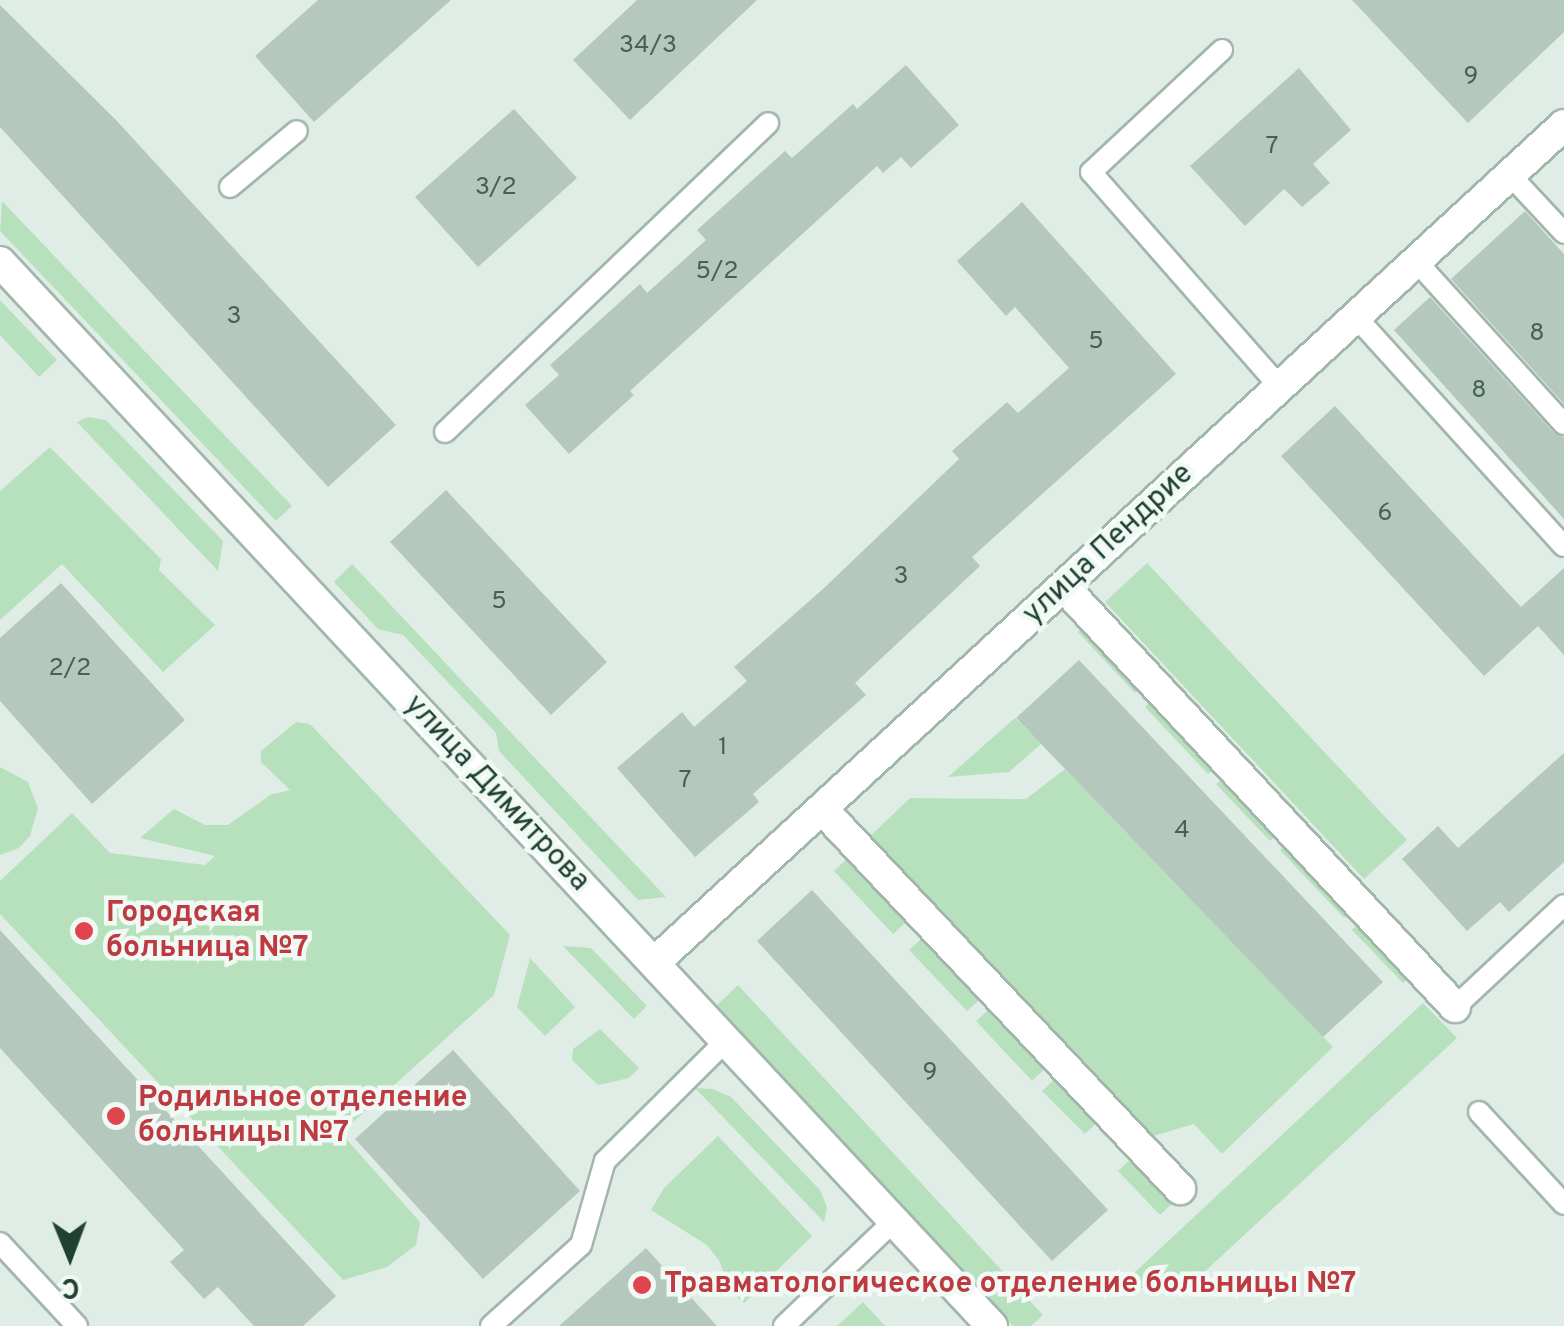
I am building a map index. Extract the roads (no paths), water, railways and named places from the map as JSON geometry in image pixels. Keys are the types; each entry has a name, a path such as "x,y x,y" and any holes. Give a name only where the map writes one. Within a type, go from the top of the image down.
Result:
{"street":[{"name":"улица Пендрие","path":"654,963 1564,126"},
{"name":"улица Димитрова","path":"0,262 992,1326"},
{"path":"1064,587 1456,1007"},
{"path":"823,810 1180,1189"}],"lane":[{"path":"1222,50 1091,172 1280,387"},
{"path":"445,432 768,123"},
{"path":"230,186 297,132"},
{"path":"1510,175 1564,233"},
{"path":"1416,261 1564,424"},
{"path":"1356,316 1564,546"},
{"path":"1456,1007 1564,905"},
{"path":"491,1326 581,1245 605,1161 726,1041"},
{"path":"1479,1112 1564,1204"},
{"path":"784,1326 894,1221"},
{"path":"0,1243 76,1326"}],"place":[{"name":"Городская больница №7","path":"84,931"},
{"name":"Родильное отделение больницы №7","path":"116,1116"},
{"name":"Травматологическое отделение больницы №7","path":"642,1285"}]}
